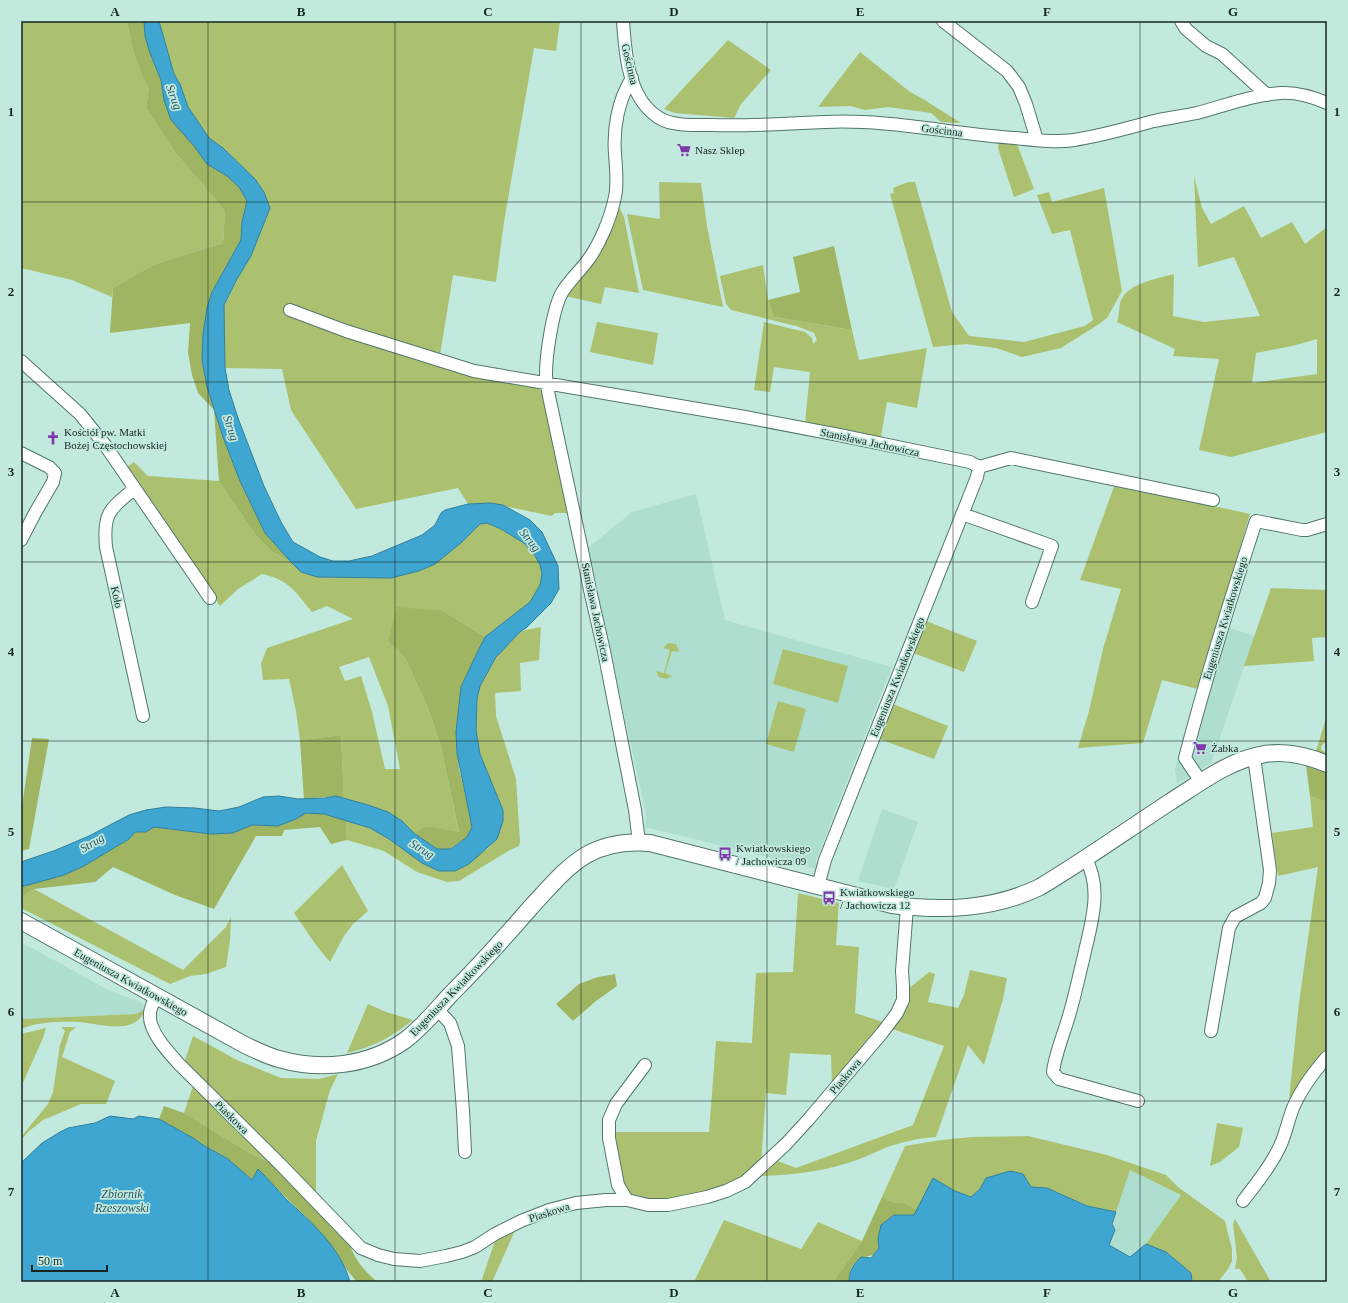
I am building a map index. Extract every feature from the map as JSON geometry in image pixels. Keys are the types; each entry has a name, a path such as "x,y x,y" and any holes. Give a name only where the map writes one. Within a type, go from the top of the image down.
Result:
{"street":[{"name":"Gościnna","path":"623,21 626,53 632,78 641,99 655,116 673,124 734,126 858,122 995,137 1060,142 1195,113 1266,95 1282,93 1297,94 1327,103"},
{"path":"945,21 1007,71 1019,87 1038,140"},
{"path":"1181,21 1186,29 1206,46 1222,54 1266,95"},
{"name":"Stanisława Jachowicza","path":"632,78 627,86 616,122 614,141 617,186 612,207 595,248 588,260 565,287 558,301 551,332 546,384 604,651 635,810 639,842"},
{"path":"290,310 346,331 474,371 546,384"},
{"path":"21,361 80,414 105,445 210,598"},
{"name":"Stanisława Jachowicza","path":"546,384 717,412 839,435 970,462 979,468"},
{"path":"21,453 49,467 55,473 53,482 21,540"},
{"path":"979,468 1011,458 1212,500"},
{"name":"Eugeniusza Kwiatkowskiego","path":"818,886 825,860 977,477 979,468"},
{"name":"Koło","path":"134,489 109,512 104,526 106,547 143,716"},
{"path":"962,514 1052,546 1032,602"},
{"name":"Eugeniusza Kwiatkowskiego","path":"1201,782 1186,758 1219,634 1256,521 1302,530 1327,524"},
{"name":"Eugeniusza Kwiatkowskiego","path":"21,921 243,1044 265,1054 294,1063 312,1066 347,1064 374,1057 404,1041 428,1020 477,968 566,869 583,857 614,844 639,842 664,846 872,900 907,907 971,907 999,903 1040,887 1201,782 1230,765 1265,754 1280,753 1296,755 1327,764"},
{"path":"1211,1031 1229,928 1235,916 1261,902 1265,898 1270,883 1270,870 1254,757"},
{"path":"1085,858 1090,866 1093,876 1094,910 1073,1005 1053,1072 1059,1079 1138,1101"},
{"name":"Piaskowa","path":"156,996 150,1012 150,1018 157,1035 171,1054 185,1070 362,1248 378,1255 394,1259 420,1261 462,1252 475,1247 495,1234 521,1221 548,1210 576,1203 606,1200 627,1200 648,1205 668,1205 694,1200 726,1191 745,1182 786,1144 882,1033 897,1013 903,1000 902,971 907,907"},
{"path":"437,1009 450,1023 458,1046 464,1111 465,1152"},
{"path":"1243,1201 1267,1170 1278,1151 1292,1109 1300,1093 1313,1073 1327,1057"},
{"path":"627,1200 618,1185 609,1138 609,1120 616,1104 645,1066"}],"shaded area":[{"path":"696,494 725,620 892,667 816,860 817,869 645,827 646,814 588,548 632,512"},
{"path":"1217,624 1255,636 1211,763 1177,784 1175,769"},
{"path":"882,809 918,822 894,889 858,881"},
{"path":"21,942 110,991 139,1001 143,1004 145,1009 136,1014 21,1019"},
{"path":"1130,1170 1181,1195 1146,1244 1130,1257 1109,1245 1115,1230 1112,1224"}],"green space":[{"path":"21,21 127,21 132,47 142,76 149,88 146,108 174,151 225,211 223,243 153,265 113,288 112,297 72,280 21,268"},
{"path":"127,21 144,21 145,36 161,80 164,100 207,164 227,176 239,187 247,201 242,222 241,240 212,292 202,360 207,387 223,437 240,481 265,533 291,562 271,551 257,537 219,481 214,410 198,393 192,375 188,352 190,323 110,333 113,288 153,265 223,243 225,211 174,151 146,108 149,88 142,76 132,47"},
{"path":"159,21 560,21 556,51 534,48 504,222 496,282 453,275 439,361 543,386 570,513 555,513 552,516 490,503 468,504 458,488 356,509 291,410 282,369 225,368 224,305 251,256 270,208 255,179 223,148 209,138 188,107 180,84 174,74"},
{"path":"728,40 771,70 741,104 734,118 675,113 664,109"},
{"path":"860,52 910,92 961,123 941,122 931,113 888,107 865,110 850,106 818,107"},
{"path":"999,142 1017,144 1034,189 1014,197 998,148"},
{"path":"1194,176 1202,208 1211,224 1244,206 1261,238 1292,222 1305,244 1327,227 1327,432 1231,457 1199,450 1219,359 1173,356 1175,349 1117,322 1120,303 1123,296 1135,286 1174,274 1173,316 1204,322 1260,316 1234,257 1198,267","holes":["1317,339 1317,374 1252,383 1256,353 1292,346"]},
{"path":"659,182 701,183 707,226 723,307 643,290 627,214 660,219"},
{"path":"908,182 915,182 952,312 969,336 1024,342 1085,326 1093,320 1070,230 1052,234 1037,195 1049,192 1052,202 1104,188 1122,291 1107,318 1061,348 1022,357 996,348 966,344 933,347 890,194 894,193 893,188"},
{"path":"618,205 624,217 639,293 605,287 601,304 565,296"},
{"path":"834,246 852,330 774,317 768,300 800,292 793,257"},
{"path":"763,265 768,300 774,317 852,330 859,360 927,348 917,408 887,402 880,442 805,424 810,372 774,367 770,392 754,390 764,322 805,332 812,338 813,344 817,340 814,333 796,326 731,310 726,304 720,276"},
{"path":"597,322 658,333 653,365 590,352"},
{"path":"134,462 148,476 219,481 257,537 271,551 291,562 301,572 317,577 391,578 419,571 435,564 462,542 480,524 487,523 501,529 524,543 534,554 540,565 542,574 540,585 530,602 485,637 443,611 388,642 405,658 428,708 441,747 459,833 424,826 415,834 402,821 388,812 344,798 341,735 300,740 296,711 289,679 263,680 261,664 267,648 353,619 327,606 312,612 286,583 262,574 238,589 220,606 127,467","holes":["369,657 388,706 400,769 385,769 372,712 361,676 345,681 339,667"]},
{"path":"1115,484 1250,514 1198,689 1162,680 1143,743 1078,748 1089,711 1103,649 1121,589 1080,580"},
{"path":"1271,588 1327,590 1327,637 1312,638 1314,661 1244,666"},
{"path":"397,607 443,611 485,637 461,687 456,732 459,769 472,827 467,837 450,849 437,849 415,834 424,826 459,832 441,747 428,708 405,658 388,642"},
{"path":"926,621 977,641 964,672 913,653"},
{"path":"541,627 539,660 520,663 521,691 495,693 496,716 516,779 519,846 459,881 447,882 417,872 384,851 347,840 346,820 370,828 389,839 405,851 486,850 497,839 503,821 503,810 480,754 476,730 477,699 480,686 496,657 521,631"},
{"path":"668,643 676,644 679,652 672,651 665,673 672,676 666,679 659,677 656,671 664,673 670,650 663,648"},
{"path":"783,649 848,666 838,703 773,684"},
{"path":"778,701 806,709 794,752 766,744"},
{"path":"893,704 948,726 934,759 879,739"},
{"path":"1327,715 1327,741 1321,746 1321,749 1327,753 1327,756 1316,751"},
{"path":"341,735 344,798 330,797 304,799 300,740"},
{"path":"32,738 49,739 29,849 21,851 21,813"},
{"path":"1306,765 1327,773 1327,802 1310,796"},
{"path":"1310,796 1327,802 1327,1052 1289,1099 1299,1003 1318,867 1278,876 1272,833 1313,827"},
{"path":"306,813 324,814 346,820 347,840 331,844 320,827 284,830 282,836 256,836 214,909 175,895 113,867 95,882 34,889 21,897 21,887 64,875 84,866 129,839 135,832 146,832 154,827 211,834 233,833 252,825 278,826 296,819"},
{"path":"342,865 368,911 353,924 344,936 330,962 316,945 294,913"},
{"path":"34,889 183,970 226,927 231,917 230,940 226,967 206,974 190,976 170,984 21,908 21,897"},
{"path":"798,893 839,903 836,945 859,947 855,1013 886,1023 832,1088 831,1055 790,1053 786,1095 766,1093 761,1164 742,1182 706,1195 674,1200 636,1199 627,1193 623,1188 612,1132 709,1132 716,1041 752,1043 756,973 793,972"},
{"path":"970,970 1007,978 1003,999 984,1065 968,1045 936,1137 917,1139 897,1144 862,1158 826,1169 794,1174 761,1176 778,1161 796,1168 913,1125 944,1046 892,1029 907,990 929,972 935,974 928,1002 958,1008 964,995"},
{"path":"615,974 617,986 596,1001 573,1021 556,1004 579,984 598,977"},
{"path":"368,1004 386,1012 413,1020 382,1041 347,1053"},
{"path":"145,1009 141,1017 134,1023 126,1026 107,1026 79,1022 58,1022 42,1023 21,1029 21,1019 136,1014"},
{"path":"61,1027 76,1027 70,1032 62,1057 115,1081 106,1104 81,1104 43,1120 28,1132 21,1140 21,1137 48,1104 53,1092 60,1045 65,1031"},
{"path":"46,1028 43,1038 21,1087 21,1034"},
{"path":"193,1036 237,1060 281,1078 319,1079 338,1074 330,1090 316,1141 316,1196 183,1066"},
{"path":"194,1083 273,1164 248,1152 184,1113"},
{"path":"164,1106 184,1113 248,1152 273,1164 348,1237 355,1257 377,1282 357,1282 332,1247 305,1216 258,1170 252,1180 228,1159 159,1119"},
{"path":"1217,1123 1243,1128 1239,1147 1220,1162 1210,1166"},
{"path":"1028,1136 1107,1155 1166,1175 1178,1187 1225,1221 1232,1249 1232,1261 1228,1269 1218,1282 1192,1282 1191,1273 1166,1252 1146,1244 1181,1195 1130,1170 1116,1212 1087,1206 1047,1188 1031,1187 1023,1174 986,1178 980,1189 971,1197 955,1191 933,1178 917,1210 905,1203 891,1202 882,1197 905,1146 972,1137"},
{"path":"882,1197 891,1202 905,1203 917,1210 914,1216 894,1215 878,1239 879,1248 873,1255 858,1260 852,1266 849,1282 833,1282 862,1241"},
{"path":"1235,1219 1271,1282 1248,1282 1240,1269 1235,1269 1237,1258 1233,1224"},
{"path":"724,1220 801,1249 818,1222 862,1241 833,1282 694,1282"},
{"path":"517,1226 492,1282 481,1282 496,1238"}],"water":[{"name":"Strug","path":"144,21 159,21 174,74 180,84 188,107 209,138 223,148 255,179 264,192 270,208 251,256 224,305 225,368 229,390 238,418 264,486 281,522 293,542 320,557 333,561 349,561 372,556 422,535 435,525 441,513 445,510 468,504 490,503 503,505 530,520 542,532 558,566 559,589 551,603 496,657 480,686 477,699 476,730 480,754 503,810 503,821 497,839 469,864 455,871 439,871 422,863 389,839 370,828 324,814 306,813 296,819 278,826 252,825 233,833 211,834 154,827 146,832 135,832 129,839 84,866 64,875 21,887 21,862 56,850 89,836 129,815 146,810 166,807 219,811 239,807 263,797 279,796 298,799 336,796 388,812 402,821 415,834 437,849 451,849 467,837 472,827 457,753 456,732 461,687 485,637 530,602 540,585 542,574 540,565 534,554 524,543 501,529 487,523 480,524 462,542 435,564 419,571 391,578 317,577 301,572 265,533 240,481 223,437 207,387 202,360 203,334 207,308 212,292 241,240 242,222 247,201 239,187 227,176 207,164 194,146 171,120 164,100 161,80 145,36"},
{"name":"Zbiornik Rzeszowski","path":"110,1116 133,1119 139,1116 159,1119 228,1159 252,1180 258,1169 324,1236 340,1258 350,1282 21,1282 21,1163 42,1143 60,1132 68,1128 95,1123"},
{"path":"1010,1171 1023,1174 1031,1187 1047,1188 1087,1206 1116,1212 1112,1224 1115,1230 1109,1245 1130,1257 1146,1244 1166,1252 1191,1273 1192,1282 849,1282 851,1271 858,1260 861,1257 871,1258 879,1248 878,1239 881,1225 894,1215 914,1215 933,1178 955,1191 971,1197 980,1189 986,1178"}],"place":[{"name":"Nasz Sklep","path":"684,150"},
{"name":"Kościół pw. Matki Bożej Częstochowskiej","path":"53,438"},
{"name":"Żabka","path":"1200,748"},
{"name":"Kwiatkowskiego / Jachowicza 09","path":"725,854"},
{"name":"Kwiatkowskiego / Jachowicza 12","path":"829,898"}]}
